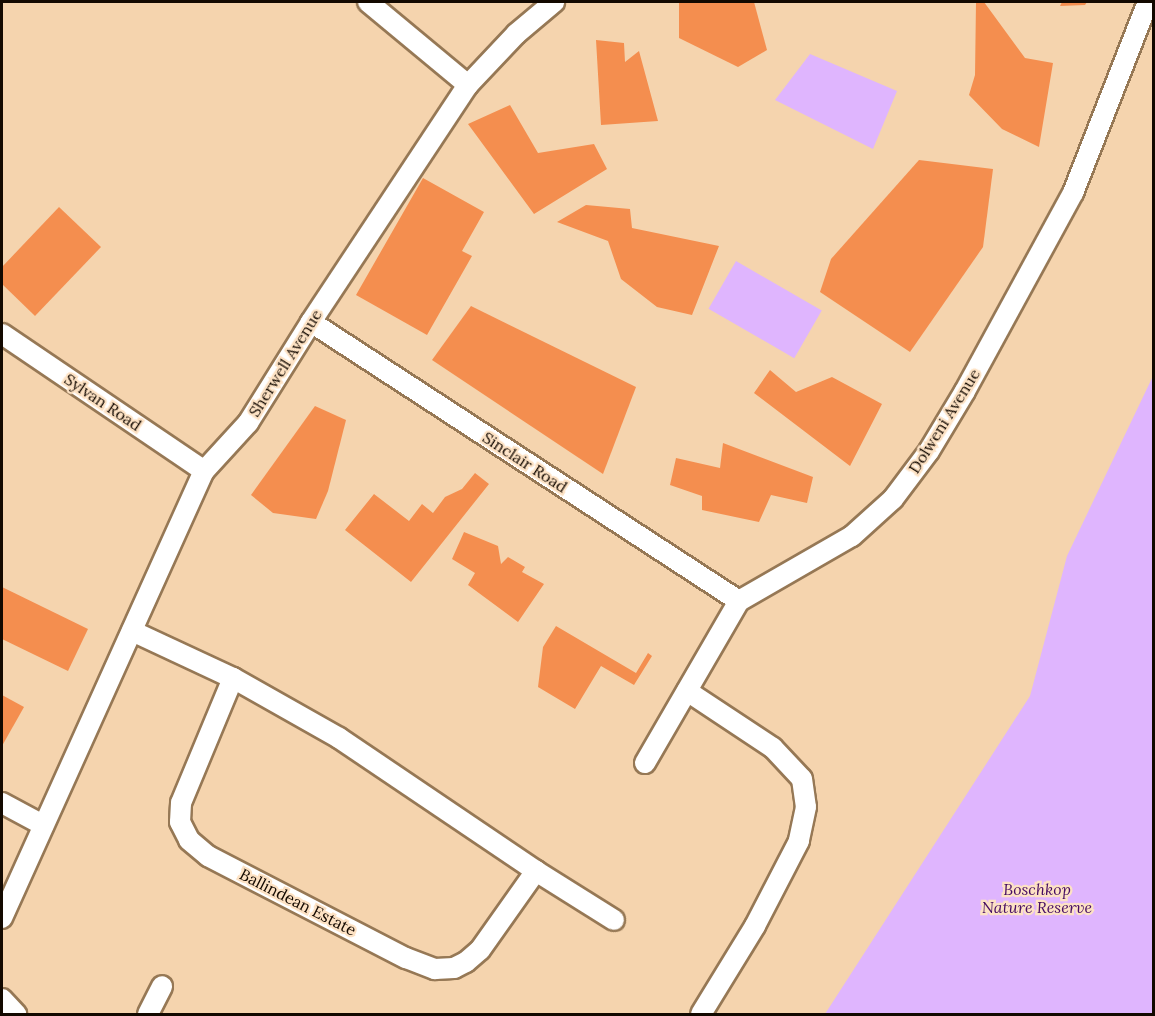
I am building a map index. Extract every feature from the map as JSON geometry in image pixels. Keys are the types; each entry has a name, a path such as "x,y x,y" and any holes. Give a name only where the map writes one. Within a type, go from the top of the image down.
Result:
{"street":[{"path":"368,2 468,84"},
{"name":"Sherwell Avenue","path":"2,918 204,471 248,423 311,322 468,84 516,34 554,2"},
{"name":"Dolweni Avenue","path":"645,764 739,602 852,536 893,499 929,451 965,391 1073,193 1148,2"},
{"name":"Sinclair Road","path":"311,322 739,602"},
{"name":"Sylvan Road","path":"2,334 204,471"},
{"path":"132,631 233,678 339,738 536,871 614,920"},
{"name":"Ballindean Estate","path":"233,678 181,803 180,822 189,840 208,856 406,958 435,969 454,968 466,962 480,950 536,871"},
{"path":"687,691 773,748 802,779 806,807 800,841 755,926 701,1014"},
{"path":"2,803 43,825"},
{"path":"148,1014 162,986"},
{"path":"2,999 16,1014"}],"green space":[{"path":"810,54 897,91 873,149 775,100"},
{"path":"736,261 822,310 794,358 708,309"},
{"name":"Boschkop Nature Reserve","path":"1153,376 1153,1014 825,1014 1030,696 1067,556"}],"building":[{"path":"679,2 754,2 767,50 738,67 679,38"},
{"path":"976,2 984,2 1025,58 1053,63 1039,147 1002,129 969,95 975,75"},
{"path":"1062,2 1087,2 1085,5 1060,6"},
{"path":"596,40 624,43 625,62 639,51 658,121 601,125"},
{"path":"510,105 538,153 594,144 607,169 534,214 468,124"},
{"path":"919,160 993,169 983,247 910,352 820,292 831,259"},
{"path":"423,178 484,212 462,251 472,256 427,335 356,295"},
{"path":"586,205 630,209 632,228 719,246 692,315 657,307 621,279 608,241 557,222"},
{"path":"59,207 101,247 35,316 2,284 2,267"},
{"path":"471,306 636,387 603,474 432,360"},
{"path":"770,370 796,392 832,377 882,404 850,466 754,393"},
{"path":"315,406 346,420 328,491 316,519 273,513 251,495"},
{"path":"723,443 813,477 807,503 771,495 759,522 702,510 702,496 670,485 676,458 720,468"},
{"path":"475,473 489,484 411,582 345,530 374,494 409,521 422,504 433,513 445,497 462,489"},
{"path":"464,532 498,546 501,564 508,557 525,567 522,572 544,584 518,622 468,585 475,573 452,559"},
{"path":"2,587 88,629 68,671 2,639"},
{"path":"556,626 636,673 648,653 652,656 634,685 601,666 575,709 538,687 543,647"},
{"path":"2,695 24,707 2,746"}]}
